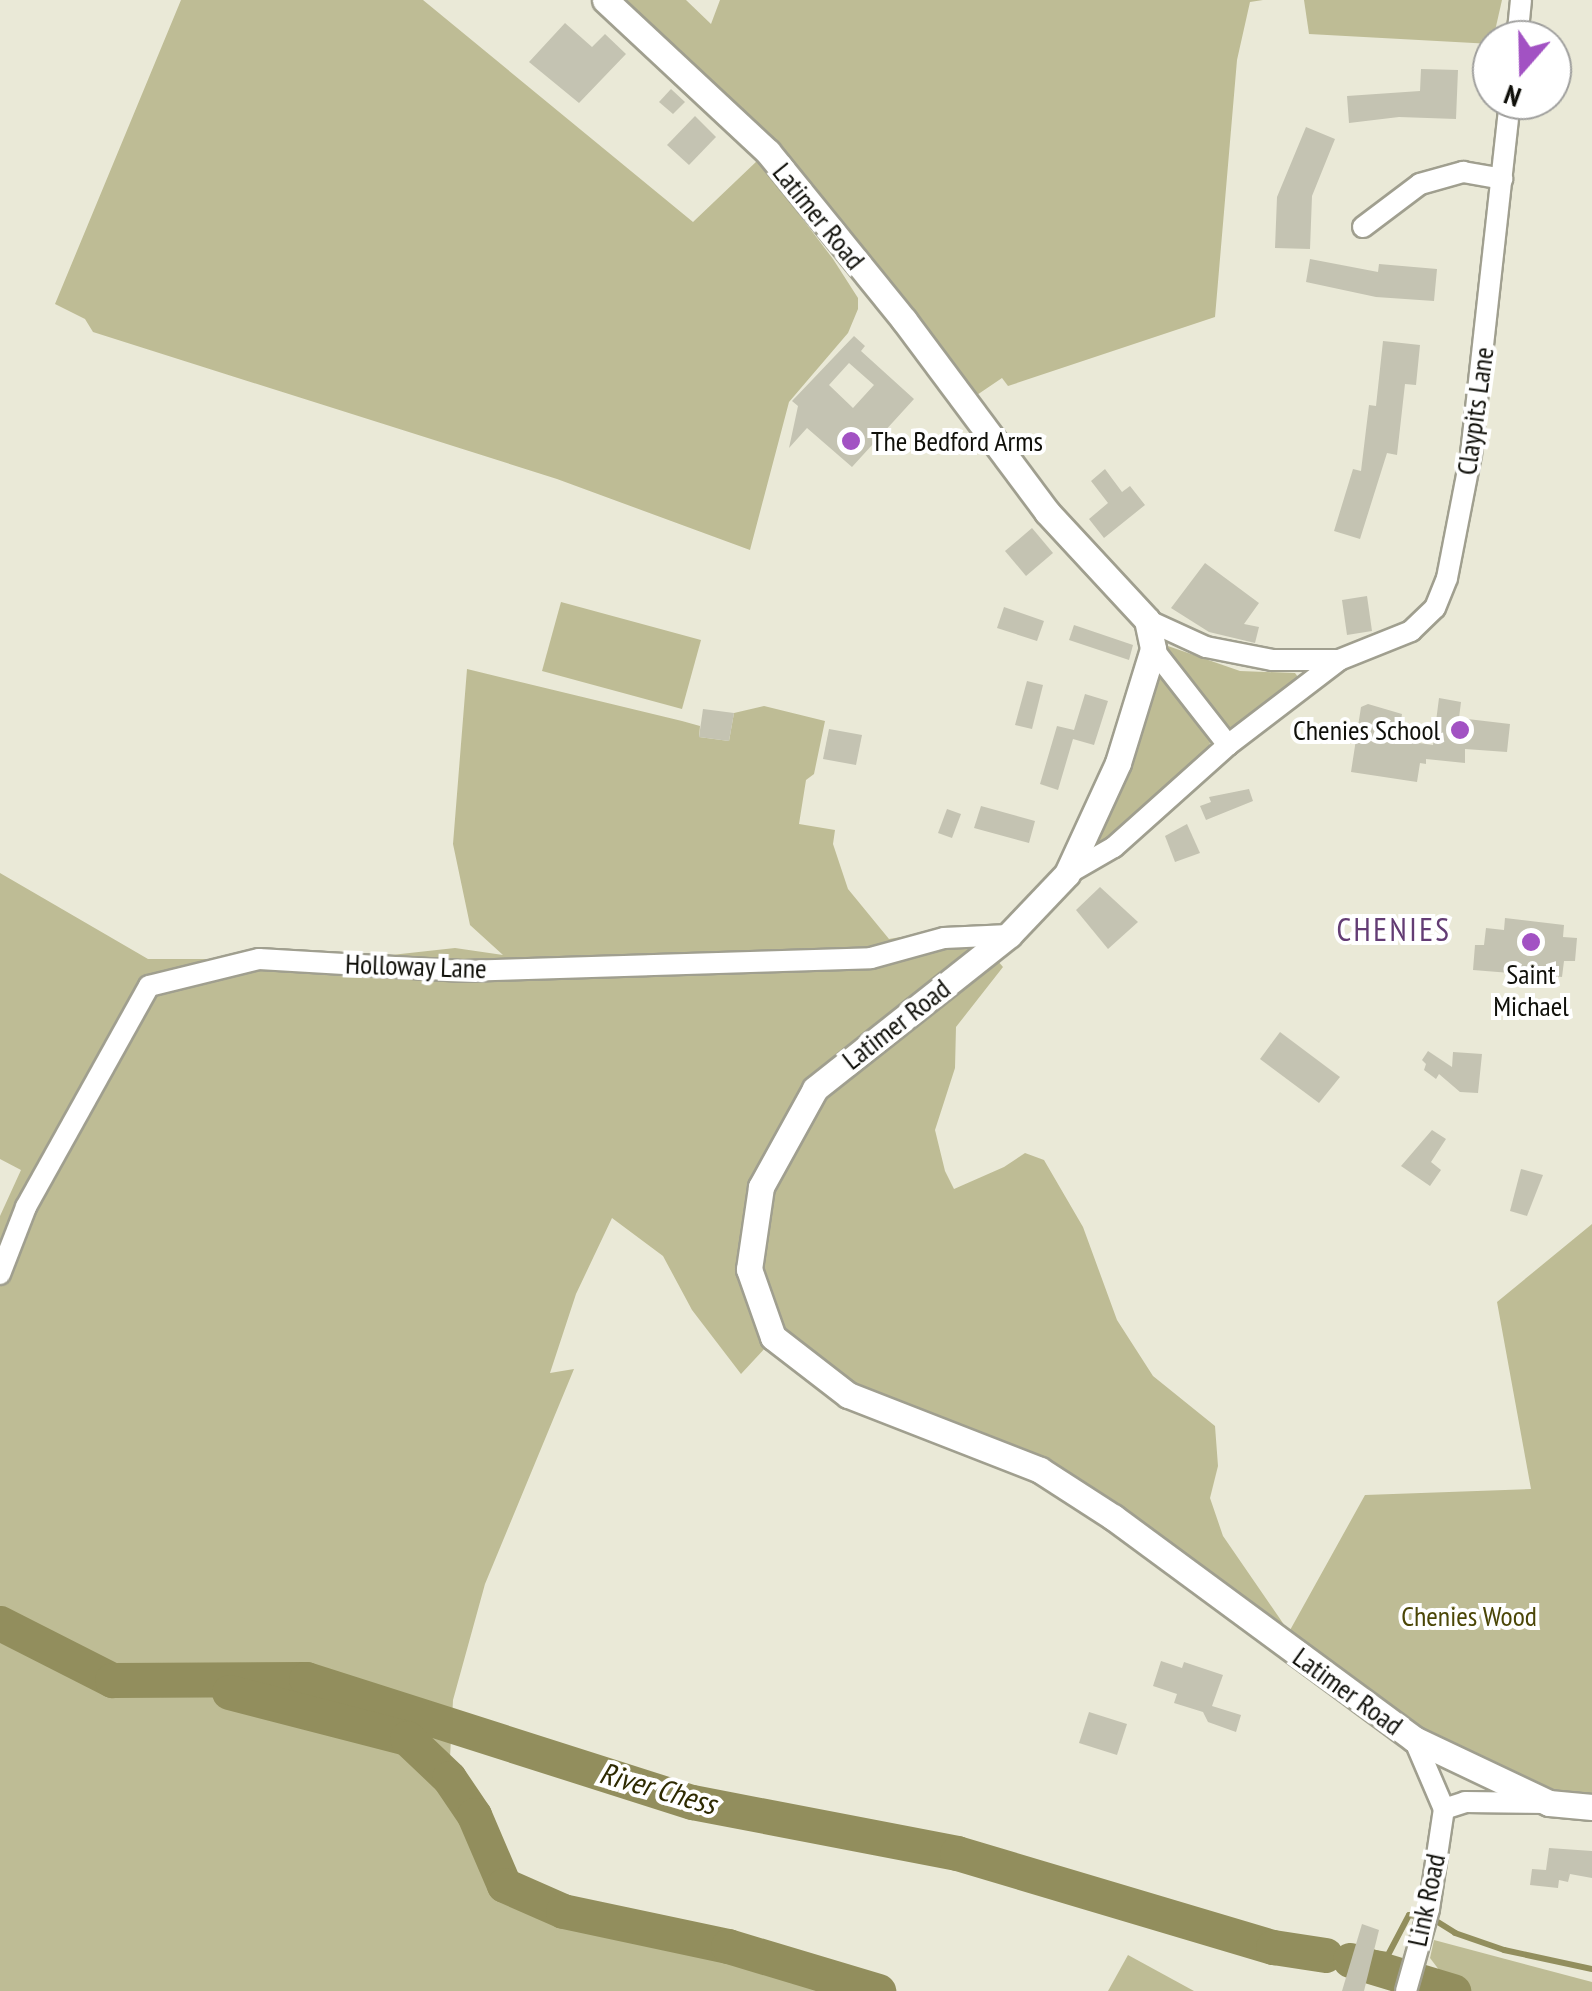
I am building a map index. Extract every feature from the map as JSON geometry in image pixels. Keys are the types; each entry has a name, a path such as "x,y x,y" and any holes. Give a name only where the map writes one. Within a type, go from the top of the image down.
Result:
{"street":[{"name":"Latimer Road","path":"605,0 768,152 904,320 1048,512 1147,620 1152,650 1118,764 1067,874 1008,936 814,1089 761,1187 750,1269 774,1337 848,1395 1040,1470 1113,1517 1414,1739 1548,1803 1592,1807"},
{"name":"Claypits Lane","path":"1067,874 1114,847 1228,746 1338,660 1411,632 1435,608 1447,578 1470,454 1508,120"},
{"path":"1363,227 1420,184 1463,172 1502,179"},
{"name":"Claypits Lane","path":"1147,620 1206,647 1272,660 1338,660"},
{"path":"1152,650 1228,746"},
{"name":"Holloway Lane","path":"0,1274 26,1207 149,986 259,958 462,971 871,958 944,938 1008,936"},
{"path":"1414,1739 1444,1809 1465,1802 1548,1803"},
{"name":"Link Road","path":"1406,1991 1426,1918 1444,1809"}],"green space":[{"path":"181,0 423,0 693,222 758,160 833,259 858,298 858,309 848,333 789,402 750,550 557,479 93,332 85,319 55,304"},
{"path":"620,0 686,0 711,24 720,0 1263,0 1250,2 1237,60 1215,317 1008,386 1002,378 971,399"},
{"path":"1304,0 1502,0 1497,20 1472,20 1472,43 1309,34"},
{"path":"561,602 701,640 682,709 542,671"},
{"path":"1165,645 1240,671 1295,673 1298,677 1234,728 1224,728 1163,650"},
{"path":"467,669 700,726 699,737 729,741 734,713 764,706 825,721 814,774 806,780 799,824 835,830 833,844 848,889 889,939 955,928 961,945 982,951 811,1086 756,1185 766,1347 741,1374 692,1310 663,1256 612,1218 576,1294 550,1373 574,1369 485,1584 453,1700 449,1777 474,1815 504,1885 563,1911 728,1946 878,1991 0,1991 0,1216 21,1170 0,1159 0,873 148,959 355,959 455,948 503,955 470,925 453,844"},
{"path":"1155,676 1167,676 1211,735 1209,749 1108,845 1095,847"},
{"name":"Chenies Wood","path":"991,953 1003,967 956,1027 955,1068 935,1130 945,1171 954,1189 1025,1153 1044,1160 1083,1227 1117,1320 1153,1376 1215,1426 1218,1466 1210,1498 1223,1536 1289,1632 1365,1495 1531,1489 1497,1302 1592,1224 1592,1809 1549,1803 1403,1719 1087,1492 850,1392 777,1334 752,1267 765,1187 817,1091"},
{"path":"1434,1940 1592,1982 1592,1991 1455,1991 1430,1958"},
{"path":"1128,1955 1194,1991 1108,1991"}],"building":[{"path":"565,23 592,47 605,34 626,54 579,103 529,62"},
{"path":"1421,69 1458,70 1456,119 1399,117 1349,123 1347,96 1420,91"},
{"path":"671,89 685,102 673,114 659,102"},
{"path":"695,116 716,137 689,165 667,145"},
{"path":"1306,127 1335,139 1312,196 1310,249 1275,248 1277,197"},
{"path":"1310,259 1378,272 1379,264 1437,269 1434,301 1376,297 1306,282"},
{"path":"854,336 865,346 861,351 914,399 852,467 807,428 789,448 798,406 792,401","holes":["849,363 874,385 853,408 829,385"]},
{"path":"1383,341 1420,345 1416,385 1405,384 1397,455 1387,453 1360,539 1334,531 1353,469 1361,471 1369,405 1376,406"},
{"path":"1105,469 1122,492 1130,486 1145,505 1104,538 1089,519 1108,503 1091,481"},
{"path":"1032,528 1053,553 1026,576 1005,551"},
{"path":"1205,563 1259,603 1244,624 1259,627 1255,643 1209,632 1171,608"},
{"path":"1367,596 1372,631 1347,635 1342,600"},
{"path":"1004,607 1044,621 1037,641 997,628"},
{"path":"1074,625 1133,645 1129,660 1069,640"},
{"path":"1027,681 1043,685 1032,729 1015,725"},
{"path":"1085,694 1108,701 1094,745 1073,739 1058,790 1040,784 1057,726 1074,730"},
{"path":"1439,698 1461,702 1459,718 1510,724 1507,752 1465,749 1465,763 1426,759 1426,764 1420,763 1417,782 1351,772 1361,707 1368,704 1402,714 1398,740 1433,745"},
{"path":"703,709 734,713 729,741 699,737"},
{"path":"829,729 862,735 856,765 823,759"},
{"path":"1249,789 1253,801 1206,820 1200,806 1211,802 1209,797"},
{"path":"981,806 1035,821 1029,843 974,828"},
{"path":"947,809 961,814 952,838 938,833"},
{"path":"1187,824 1200,853 1175,862 1165,836"},
{"path":"1100,887 1138,922 1108,949 1076,910"},
{"name":"Saint Michael","path":"1505,918 1564,925 1563,937 1577,938 1575,961 1564,961 1562,977 1473,970 1475,945 1484,945 1486,928 1504,930"},
{"path":"1280,1032 1340,1077 1319,1103 1260,1059"},
{"path":"1428,1051 1452,1067 1453,1052 1482,1054 1478,1093 1460,1092 1439,1074 1436,1079 1424,1070 1426,1064 1422,1060"},
{"path":"1432,1130 1446,1139 1431,1162 1441,1170 1430,1186 1401,1166"},
{"path":"1521,1169 1543,1175 1527,1216 1510,1211"},
{"path":"1161,1661 1182,1668 1184,1662 1223,1675 1212,1706 1241,1715 1236,1732 1208,1722 1203,1712 1174,1703 1177,1694 1153,1686"},
{"path":"1089,1712 1127,1724 1117,1755 1079,1743"},
{"path":"1549,1848 1592,1851 1592,1878 1570,1874 1568,1882 1559,1880 1558,1888 1530,1885 1532,1869 1546,1870"},
{"path":"1362,1924 1379,1930 1364,1991 1342,1991"}],"waterway":[{"name":"River Chess","path":"0,1623 112,1680 306,1679 692,1802 957,1853 1273,1947 1325,1955"},
{"path":"229,1692 407,1738 449,1778 474,1815 504,1885 563,1911 728,1946 878,1991"},
{"path":"1345,1959 1356,1950 1388,1955 1409,1915 1433,1919 1455,1933 1504,1950 1592,1969"},
{"name":"River Chess","path":"1350,1960 1453,1991"}],"place":[{"name":"The Bedford Arms","path":"851,441"},
{"name":"Chenies School","path":"1460,730"},
{"name":"Saint Michael","path":"1531,942"}],"district":[{"name":"CHENIES","path":"1394,929"}]}
